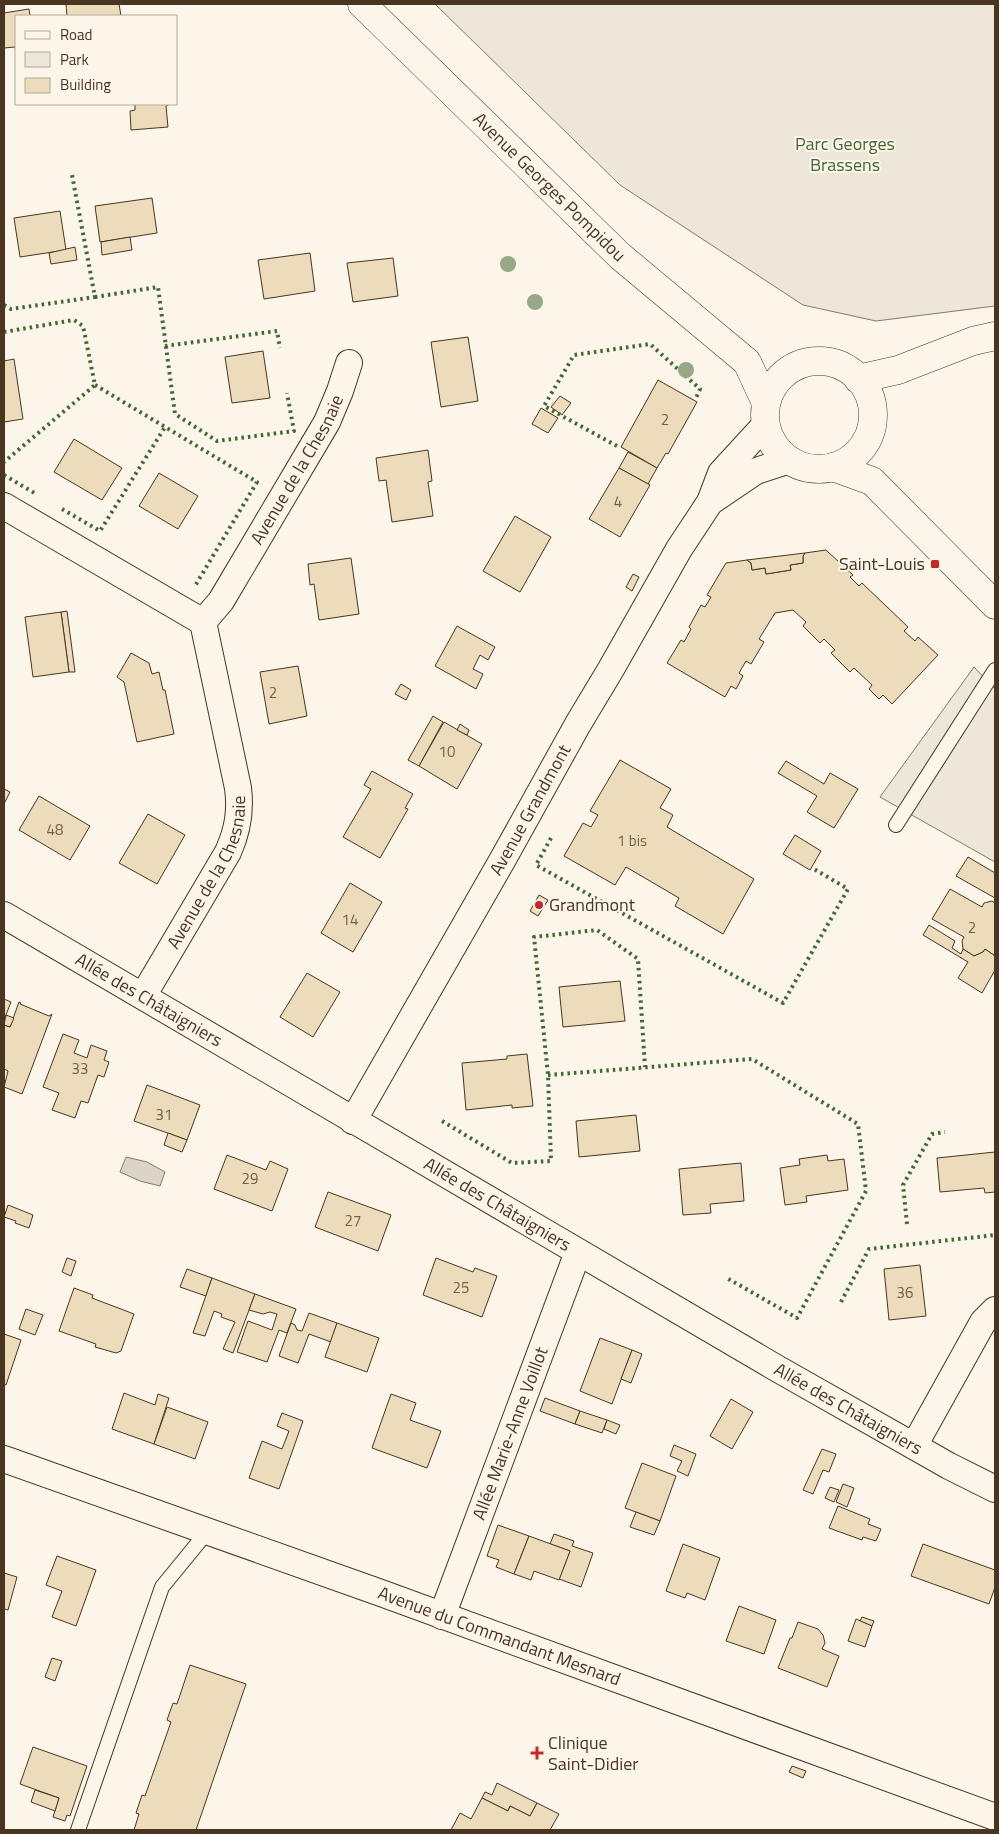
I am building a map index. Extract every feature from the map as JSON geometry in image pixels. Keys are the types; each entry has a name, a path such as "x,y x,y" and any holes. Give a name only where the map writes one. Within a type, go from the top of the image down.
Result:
{"street":[{"name":"Avenue Georges Pompidou","path":"362,4 620,256 747,362 766,414 772,442 780,453 808,468 833,467 843,463 857,454 866,440 872,424 872,407"},
{"path":"858,378 898,370 973,342 995,336"},
{"path":"747,362 793,368"},
{"path":"766,414 771,391 778,380 793,368 806,363 827,362 841,366 858,378 869,395 872,407"},
{"name":"Avenue de la Chesnaie","path":"143,996 228,852 235,837 239,820 238,788 203,622 221,601 327,422 349,363"},
{"path":"872,407 898,370"},
{"name":"Avenue Grandmont","path":"354,1121 578,724 679,549 710,502 720,473 766,414"},
{"path":"866,440 872,481"},
{"name":"Avenue Grandmont","path":"710,502 756,471 790,460"},
{"path":"833,467 872,481 995,605"},
{"path":"4,506 203,622"},
{"name":"Allée des Châtaigniers","path":"4,915 778,1369 914,1446 995,1489"},
{"name":"Allée Marie-Anne Voillot","path":"442,1616 578,1252"},
{"path":"914,1446 983,1322 995,1310"},
{"name":"Avenue du Commandant Mesnard","path":"4,1459 995,1817"}],"lane":[{"path":"896,825 995,670"},
{"path":"78,1830 162,1586 207,1532"}],"green space":[{"name":"Parc Georges Brassens","path":"435,4 995,4 995,306 876,321 803,305 620,185"}],"shaded area":[{"path":"974,667 995,689 995,862 880,797"},
{"path":"126,1157 147,1162 165,1172 160,1186 140,1181 120,1172"}],"building":[{"path":"66,4 119,4 121,15 67,15"},
{"path":"29,9 30,15 15,15 15,47 4,48 4,13"},
{"path":"135,105 168,105 166,106 168,127 131,130 130,111 135,110"},
{"path":"152,198 157,233 100,242 95,206"},
{"path":"60,211 66,250 20,257 14,218"},
{"path":"130,237 132,250 102,255 101,242"},
{"path":"75,247 77,260 51,264 49,253"},
{"path":"310,253 315,291 264,299 258,260"},
{"path":"393,258 398,296 353,302 347,263"},
{"path":"468,337 478,401 441,407 431,342"},
{"path":"263,351 270,398 232,403 225,357"},
{"path":"14,359 23,419 4,422 4,361"},
{"path":"658,380 697,402 668,454 666,453 657,468 621,447"},
{"path":"560,396 571,403 562,415 551,407"},
{"path":"541,408 558,418 548,433 532,424"},
{"path":"74,439 122,468 102,500 54,472"},
{"path":"428,450 432,481 428,482 433,516 392,522 386,480 379,481 376,458"},
{"path":"628,452 657,468 648,484 619,468"},
{"path":"619,468 650,485 620,537 589,519"},
{"path":"159,473 198,496 178,529 139,506"},
{"path":"515,516 551,537 520,592 483,571"},
{"path":"826,550 853,575 850,577 859,586 862,583 908,627 904,631 915,641 918,637 938,655 892,704 883,695 879,699 869,689 872,685 854,668 850,672 831,653 835,650 824,639 820,643 803,626 806,622 793,610 775,613 759,639 764,642 751,664 746,661 739,673 743,676 736,689 731,686 725,697 667,663 681,640 684,642 691,629 689,627 701,605 705,607 711,597 707,595 726,563 747,560 751,563 752,570 765,568 766,574 791,570 790,565 803,563 805,553"},
{"path":"805,553 803,563 790,565 791,570 766,574 765,568 752,570 751,563 747,560"},
{"path":"351,558 359,614 319,620 314,584 310,585 308,564"},
{"path":"633,574 639,577 632,591 626,587"},
{"path":"67,611 75,672 69,672 61,612"},
{"path":"61,612 69,672 33,677 25,617"},
{"path":"457,626 495,647 488,660 480,655 473,669 483,674 476,689 435,666"},
{"path":"131,653 149,663 152,674 159,672 163,690 165,690 174,734 137,742 124,682 117,677"},
{"path":"298,666 307,716 269,724 260,672"},
{"path":"401,684 411,690 406,700 395,694"},
{"path":"433,716 443,722 419,766 408,760"},
{"path":"444,722 482,744 457,789 419,766"},
{"path":"460,724 469,730 467,735 457,730"},
{"path":"620,760 671,789 660,808 673,815 667,827 754,879 723,934 675,906 679,898 626,867 615,885 564,856 583,823 591,827 598,815 590,811"},
{"path":"786,761 824,784 830,773 858,789 834,828 807,812 817,796 778,773"},
{"path":"372,771 413,794 405,808 408,809 380,858 343,837 371,789 364,785"},
{"path":"4,789 10,792 4,804"},
{"path":"39,796 90,826 70,860 19,830"},
{"path":"148,814 185,835 157,884 119,863"},
{"path":"795,835 821,851 810,870 783,854"},
{"path":"968,857 995,873 995,898 956,876"},
{"path":"350,883 382,902 353,952 321,933"},
{"path":"950,889 982,907 984,903 992,901 995,903 995,956 985,949 974,956 963,949 962,941 964,937 932,919"},
{"name":"Grandmont","path":"539,895 548,900 538,916 530,911"},
{"path":"929,925 955,941 952,948 961,954 963,949 974,956 985,949 995,956 995,970 982,993 958,978 968,962 923,935"},
{"path":"307,973 340,992 313,1037 280,1017"},
{"path":"620,981 625,1021 563,1027 559,987"},
{"path":"4,999 11,1002 4,1020"},
{"path":"19,1002 49,1016 52,1014 22,1094 4,1087 8,1071 4,1069 4,1025 10,1027"},
{"path":"6,1015 14,1018 10,1027 4,1025"},
{"path":"63,1034 79,1040 74,1053 87,1058 91,1045 107,1051 104,1060 109,1062 104,1077 98,1075 88,1103 81,1101 75,1118 52,1110 59,1093 43,1087"},
{"path":"527,1054 533,1106 512,1108 512,1105 466,1110 462,1063 507,1059 507,1056"},
{"path":"147,1085 200,1105 187,1140 134,1121"},
{"path":"636,1115 640,1151 579,1157 576,1121"},
{"path":"168,1133 187,1140 182,1152 164,1145"},
{"path":"995,1152 995,1192 985,1193 984,1188 940,1192 937,1158"},
{"path":"227,1155 266,1170 270,1161 288,1169 272,1211 214,1189"},
{"path":"827,1155 828,1161 844,1159 848,1190 806,1196 807,1202 785,1205 780,1168 800,1165 799,1159"},
{"path":"741,1163 744,1201 710,1204 711,1213 683,1215 679,1169"},
{"path":"328,1192 391,1215 378,1251 315,1227"},
{"path":"8,1205 33,1215 29,1228 4,1217"},
{"path":"67,1258 76,1261 71,1276 62,1272"},
{"path":"436,1258 473,1272 475,1268 497,1276 482,1317 423,1295"},
{"path":"920,1265 926,1316 889,1320 884,1269"},
{"path":"187,1269 212,1278 206,1296 180,1287"},
{"path":"212,1278 255,1294 233,1353 223,1349 235,1322 221,1317 222,1314 214,1311 205,1336 193,1333"},
{"path":"74,1288 93,1295 92,1298 134,1314 121,1351 116,1353 95,1347 96,1344 59,1331"},
{"path":"255,1294 296,1309 287,1333 279,1330 267,1362 237,1352 248,1321 272,1330 277,1314 270,1312 263,1314 249,1310"},
{"path":"26,1309 43,1315 35,1335 19,1329"},
{"path":"309,1313 337,1323 331,1342 309,1334 298,1363 279,1356 291,1323 295,1325 297,1330 302,1331"},
{"path":"337,1323 379,1338 367,1372 325,1357"},
{"path":"4,1334 21,1340 6,1385 4,1384"},
{"path":"600,1338 632,1350 612,1404 580,1391"},
{"path":"632,1350 642,1354 631,1383 621,1379"},
{"path":"124,1393 155,1405 158,1394 169,1398 154,1444 112,1429"},
{"path":"391,1394 416,1403 410,1420 441,1431 427,1468 372,1448"},
{"path":"545,1398 580,1411 575,1424 540,1411"},
{"path":"731,1399 753,1412 732,1449 710,1436"},
{"path":"167,1407 208,1422 195,1459 154,1444"},
{"path":"580,1411 607,1420 602,1433 575,1424"},
{"path":"282,1413 303,1421 279,1489 249,1478 262,1441 282,1449 289,1431 277,1426"},
{"path":"607,1420 620,1425 616,1434 604,1429"},
{"path":"674,1445 696,1454 688,1476 677,1471 682,1461 670,1456"},
{"path":"822,1449 836,1454 829,1472 823,1470 813,1494 803,1490"},
{"path":"642,1463 676,1476 660,1521 625,1508"},
{"path":"843,1484 854,1488 847,1507 836,1502"},
{"path":"830,1487 839,1490 834,1502 825,1498"},
{"path":"838,1506 870,1519 868,1524 881,1529 876,1541 863,1537 862,1540 829,1528"},
{"path":"636,1512 660,1521 654,1535 630,1527"},
{"path":"498,1525 529,1536 514,1574 496,1567 499,1560 487,1556"},
{"path":"554,1534 574,1541 572,1546 593,1553 581,1587 559,1579 570,1551 550,1544"},
{"path":"529,1536 570,1551 559,1580 534,1571 531,1580 514,1574"},
{"path":"683,1544 720,1558 705,1600 687,1593 685,1598 666,1591"},
{"path":"923,1544 995,1570 995,1587 989,1604 911,1576"},
{"path":"57,1556 96,1570 76,1626 52,1617 62,1591 46,1585"},
{"path":"4,1573 17,1577 8,1610 4,1609"},
{"path":"739,1606 776,1620 764,1654 726,1641"},
{"path":"862,1617 874,1621 872,1626 860,1621"},
{"path":"856,1619 872,1626 865,1647 848,1641"},
{"path":"798,1622 818,1629 823,1635 825,1643 822,1649 839,1656 827,1687 778,1668"},
{"path":"52,1658 62,1661 55,1681 45,1677"},
{"path":"190,1665 246,1684 196,1830 134,1830 139,1814 136,1813 142,1795 145,1796 171,1722 167,1720 173,1703 177,1704"},
{"path":"33,1747 87,1766 70,1816 67,1815 65,1821 53,1817 59,1798 20,1784"},
{"path":"792,1766 806,1771 803,1778 789,1772"},
{"path":"497,1783 537,1803 530,1816 510,1806 508,1811 482,1798 485,1792 492,1795"},
{"path":"35,1790 59,1798 55,1811 31,1802"},
{"path":"482,1798 508,1811 510,1806 530,1816 537,1803 559,1814 550,1830 451,1830 460,1813 471,1819"}],"hedge":[{"path":"4,305 11,309 95,297 72,175"},
{"path":"95,297 158,287 175,414 217,441 294,431 287,393"},
{"path":"4,332 74,320 83,326 95,385 4,462"},
{"path":"165,346 277,331 280,348"},
{"path":"617,446 544,406 574,355 650,344 700,389 696,398"},
{"path":"95,385 257,482 195,586"},
{"path":"62,509 100,531 165,427"},
{"path":"4,475 36,494"},
{"path":"551,838 536,865 783,1003 848,889 814,869"},
{"path":"442,1121 512,1163 551,1161 548,1075 534,937 597,930 638,959 645,1067"},
{"path":"548,1075 752,1059 858,1124 866,1191 797,1318 725,1277"},
{"path":"907,1224 903,1185 932,1134 945,1132"},
{"path":"841,1302 869,1249 995,1235"}],"place":[{"name":"Saint-Louis","path":"935,564"},
{"name":"Grandmont","path":"539,905"},
{"name":"Clinique Saint-Didier","path":"537,1753"}]}
